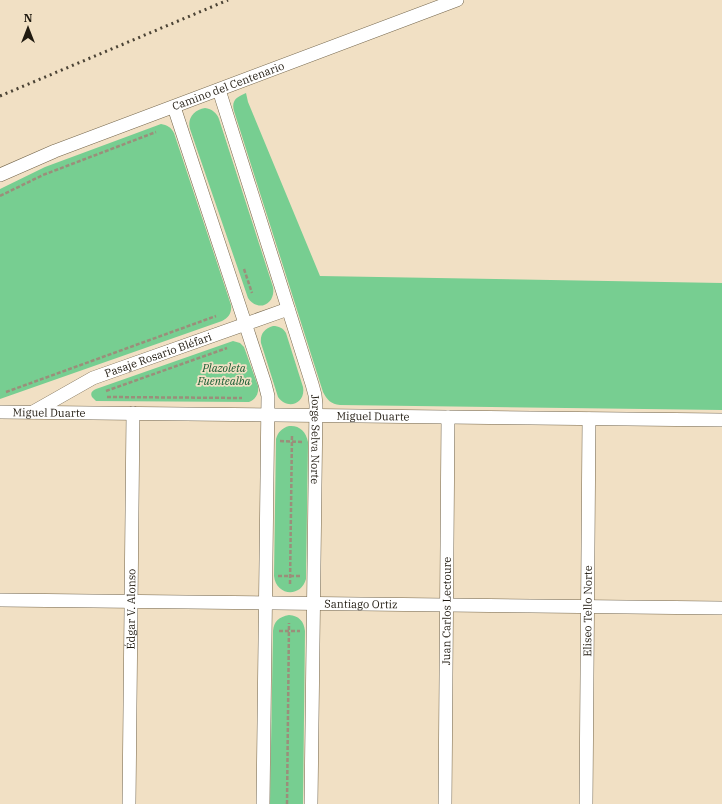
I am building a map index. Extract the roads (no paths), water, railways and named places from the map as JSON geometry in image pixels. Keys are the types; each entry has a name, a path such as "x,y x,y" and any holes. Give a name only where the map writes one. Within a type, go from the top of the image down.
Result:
{"street":[{"name":"Camino del Centenario","path":"0,175 55,151 457,0"},
{"name":"Jorge Selva Norte","path":"219,90 314,389 316,400 311,804"},
{"path":"174,107 267,390 268,415 263,804"},
{"name":"Pasaje Rosario Bléfari","path":"33,412 93,378 288,309"},
{"name":"Miguel Duarte","path":"0,412 722,420"},
{"name":"Édgar V. Alonso","path":"129,804 134,413"},
{"name":"Juan Carlos Lectoure","path":"445,804 448,417"},
{"name":"Eliseo Tello Norte","path":"586,804 589,419"},
{"name":"Santiago Ortiz","path":"0,600 722,608"}],"railway":[{"path":"0,96 228,0"}],"park label":[{"name":"Plazoleta Fuentealba","path":"224,374"}]}
